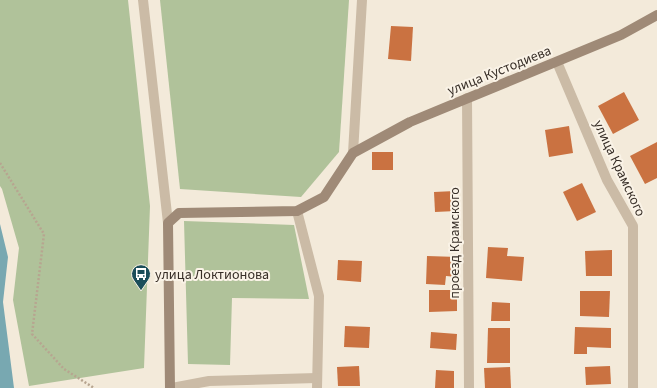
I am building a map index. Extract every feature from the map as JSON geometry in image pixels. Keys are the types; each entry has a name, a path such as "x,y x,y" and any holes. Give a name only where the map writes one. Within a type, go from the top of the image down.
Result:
{"street":[{"path":"144,0 168,223 171,388 209,381 317,383 318,296 297,211"},
{"path":"168,223 179,213 297,211 324,197 353,153 362,0"},
{"name":"улица Кустодиева","path":"353,153 410,122 621,35 657,15"},
{"name":"улица Крамского","path":"557,62 607,180 633,226 633,388"},
{"name":"проезд Крамского","path":"467,98 469,388"}],"path":[{"path":"0,163 44,234 32,334 64,369 94,388"}],"green space":[{"path":"0,0 128,0 150,206 144,368 29,386 13,300 19,248 0,186"},
{"path":"160,0 349,0 339,152 301,197 180,189"},
{"path":"184,221 294,225 309,299 232,298 230,365 188,364"}],"water":[{"path":"0,224 8,257 3,302 14,388 0,388"}],"building":[{"path":"391,26 413,27 411,61 388,59"},
{"path":"624,92 639,120 613,134 598,106"},
{"path":"569,126 573,153 549,157 545,130"},
{"path":"657,142 657,178 645,184 630,156"},
{"path":"372,152 393,152 393,170 372,170"},
{"path":"582,183 596,212 577,221 563,192"},
{"path":"455,191 456,211 435,212 434,192"},
{"path":"488,247 508,248 507,256 524,257 522,281 486,278"},
{"path":"612,250 612,276 586,276 585,251"},
{"path":"427,256 458,257 457,277 446,276 445,285 426,284"},
{"path":"338,260 362,261 361,282 337,280"},
{"path":"429,290 457,290 457,311 429,312"},
{"path":"580,291 610,291 609,317 580,316"},
{"path":"492,302 510,303 510,321 491,321"},
{"path":"345,326 370,327 369,348 344,347"},
{"path":"575,327 611,328 611,348 587,347 587,354 574,354"},
{"path":"488,328 510,328 510,363 487,363"},
{"path":"431,332 457,334 456,350 430,348"},
{"path":"359,366 360,386 338,386 337,367"},
{"path":"610,366 611,384 586,385 585,367"},
{"path":"510,367 511,388 485,388 484,368"},
{"path":"436,370 454,371 454,388 435,388"}],"place":[{"name":"улица Локтионова","path":"141,291"}]}
